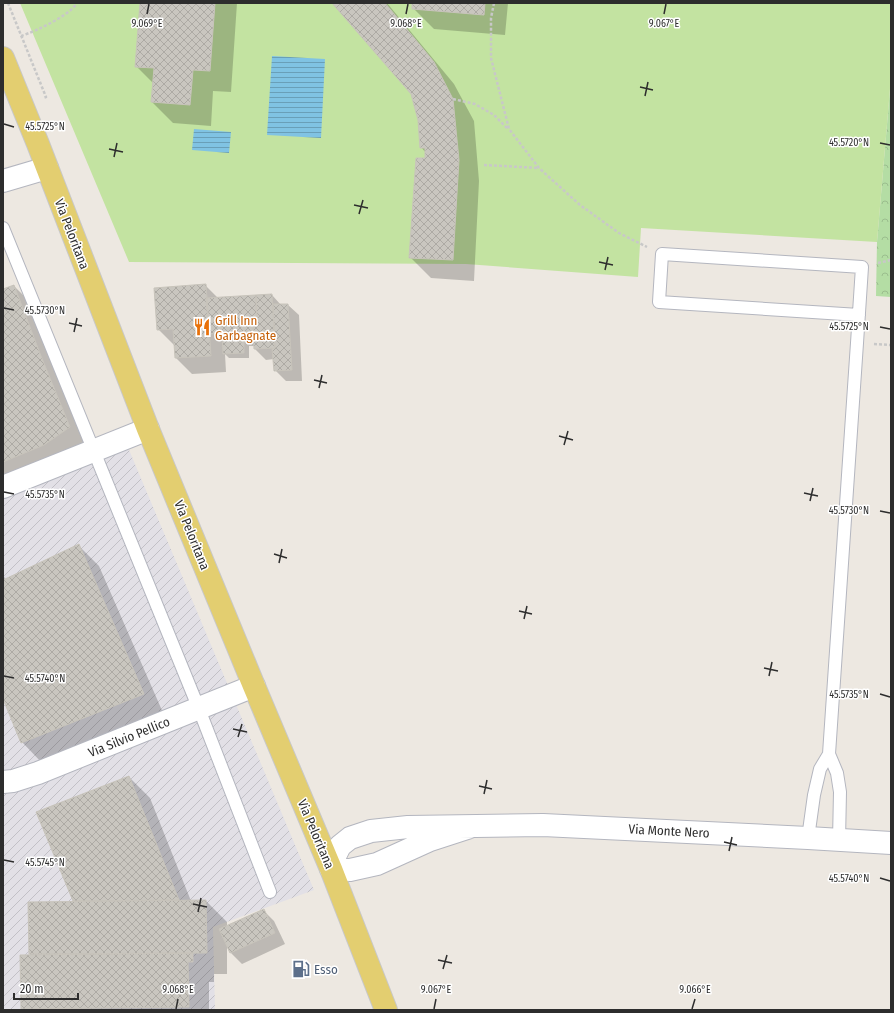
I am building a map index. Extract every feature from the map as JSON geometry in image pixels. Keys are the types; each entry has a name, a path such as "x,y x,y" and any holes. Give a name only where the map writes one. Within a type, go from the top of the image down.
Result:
{"main road":[{"name":"Via Peloritana","path":"3,58 148,429 254,686 332,869 386,1010"}],"street":[{"path":"3,181 47,168"},
{"path":"3,487 148,429"},
{"name":"Via Silvio Pellico","path":"3,782 13,781 38,773 254,686"},
{"name":"Via Monte Nero","path":"470,827 430,840 377,864 350,870 332,869 340,846 350,838 371,831 408,827 543,826 891,843"}],"lane":[{"path":"3,228 199,709 270,892"},
{"path":"839,840 840,792 836,773 829,754 859,315 862,267 662,254 659,302 859,315"},
{"path":"808,838 818,776 820,769 829,754"}],"path":[{"path":"8,3 46,97 41,99"},
{"path":"21,36 32,32 72,10 76,3"},
{"path":"494,3 491,58 508,129"},
{"path":"453,99 475,104 494,115 508,129 539,168 580,205 619,234 662,254"},
{"path":"484,165 539,168"}],"shaded area":[{"path":"127,445 314,890 213,927 215,1010 3,1010 3,492"}],"green space":[{"path":"20,3 891,3 891,77 877,242 641,228 638,277 466,264 129,262"},
{"path":"891,77 891,297 876,296 877,242"}],"water":[{"path":"272,56 325,59 321,138 267,135"},
{"path":"194,129 231,132 229,153 192,150"}],"building":[{"path":"140,3 215,3 210,71 193,70 190,105 151,102 154,68 135,67"},
{"path":"332,3 385,3 434,62 453,99 459,160 453,260 409,258 416,158 425,158 425,148 420,148 418,120 411,94"},
{"path":"412,3 485,3 484,15 412,9"},
{"path":"206,284 211,356 175,358 173,329 157,330 154,288"},
{"path":"14,285 70,427 44,445 3,462 3,289"},
{"path":"272,294 275,348 254,349 253,326 257,326 256,295"},
{"path":"256,295 257,326 253,326 253,331 209,334 206,298"},
{"path":"273,304 288,304 292,370 274,371 272,349 275,348"},
{"path":"253,331 253,341 240,342 239,332"},
{"path":"239,332 240,342 244,342 244,353 223,354 222,333"},
{"path":"79,544 144,694 21,743 3,699 3,580"},
{"path":"129,776 179,900 73,901 36,812"},
{"path":"206,900 207,953 29,954 28,902"},
{"path":"264,909 275,933 230,953 219,929"},
{"path":"193,953 193,962 188,962 189,1007 21,1009 20,955"}],"place":[{"name":"Grill Inn Garbagnate","path":"202,327"},
{"name":"Esso","path":"301,969"}]}
